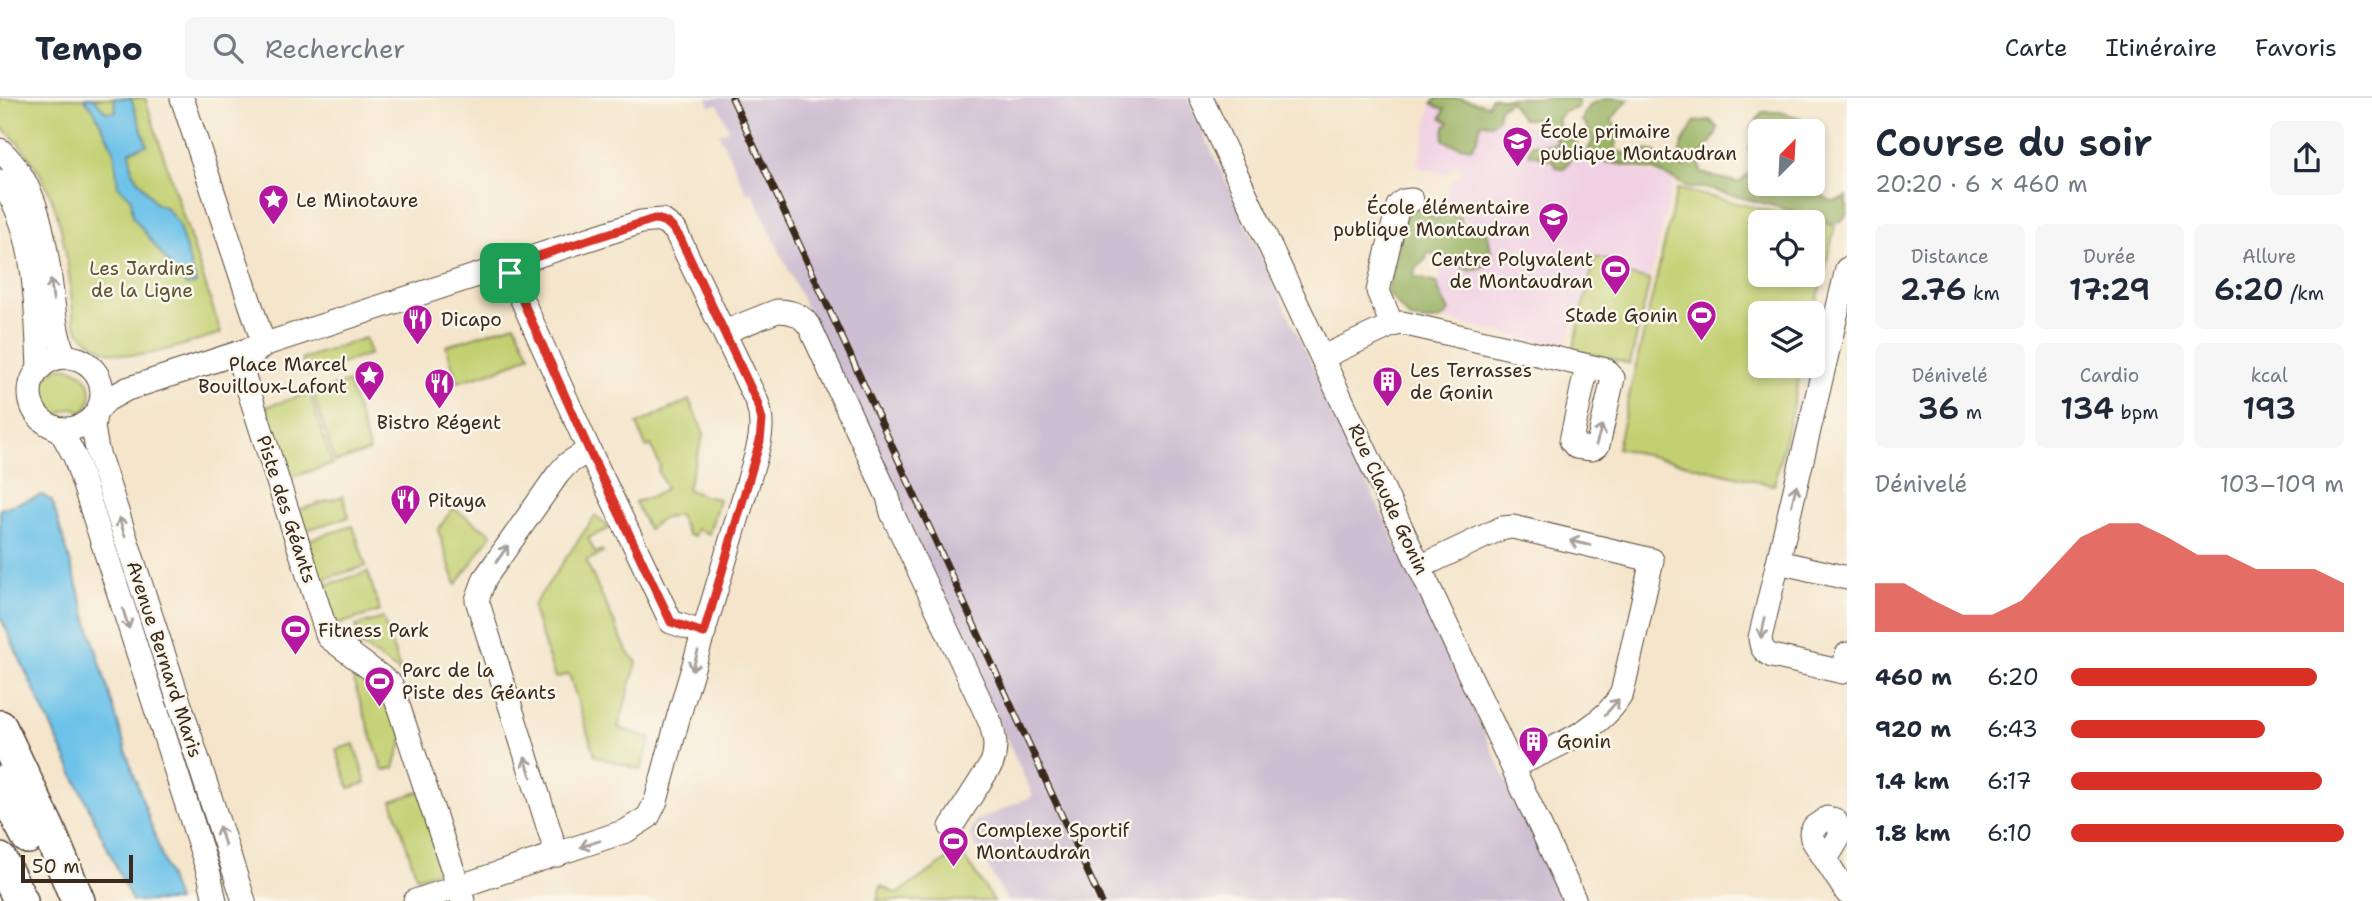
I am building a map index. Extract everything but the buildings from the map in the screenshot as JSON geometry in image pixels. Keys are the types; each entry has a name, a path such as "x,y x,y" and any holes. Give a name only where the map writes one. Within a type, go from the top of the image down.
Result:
{"highway":[{"path":"0,727 78,901"},
{"path":"0,783 61,901"},
{"path":"0,860 21,901"}],"street":[{"path":"182,98 264,345"},
{"name":"Rue Claude Gonin","path":"1201,98 1575,901"},
{"path":"0,150 21,176 38,216 49,272 55,325 65,356"},
{"path":"0,181 14,202 25,238 35,298 39,368"},
{"path":"1412,200 1403,201 1398,206 1378,291 1387,315 1402,323 1587,366"},
{"path":"161,378 125,376 95,370 82,360 65,356 39,368 31,384 31,402 39,417 54,427 72,429 81,426 107,400 127,389 654,219 662,220 675,230 757,402 762,429 652,810 642,823 626,831 557,855 461,894 415,901"},
{"path":"507,266 589,450 671,622 704,633"},
{"path":"1845,663 1772,656 1761,647 1760,638 1847,269"},
{"path":"724,332 767,314 785,311 806,321 888,497 892,513 991,724 995,752 992,763 951,827"},
{"path":"1320,350 1387,315"},
{"name":"Piste des Géants","path":"264,345 246,359 242,370 328,636 391,684 461,894"},
{"path":"95,370 103,388 97,411"},
{"name":"Avenue Bernard Maris","path":"97,411 93,428 97,450 244,901"},
{"name":"Avenue Bernard Maris","path":"54,427 64,435 75,457 209,874 215,901"},
{"path":"557,855 477,600 485,578 558,474 567,464 589,450"},
{"path":"1420,567 1502,528 1513,527 1653,561 1622,693 1617,702 1600,719 1577,735 1513,766"},
{"path":"1779,562 1847,578"},
{"path":"1827,861 1847,893"}],"shaded area":[{"path":"707,98 1187,98 1563,901 1007,901 970,835 976,821 1033,796 752,192 747,194 719,134 729,129 718,104 710,106"},
{"name":"École élémentaire publique Montaudran","path":"1432,103 1550,131 1564,152 1674,179 1650,280 1618,273 1620,263 1596,258 1582,313 1575,312 1566,348 1430,316 1452,227 1471,232 1474,222 1452,216 1455,204 1446,202 1451,181 1463,171 1458,165 1447,174 1417,167"}],"green space":[{"name":"Les Jardins de la Ligne","path":"0,98 145,98 221,333 141,355 109,352 83,335 74,322 64,241 57,215 36,167 20,145 0,126"},
{"path":"1437,98 1459,98 1488,105 1491,98 1574,98 1578,100 1578,108 1563,112 1557,120 1565,139 1575,140 1578,148 1564,169 1556,167 1553,160 1543,160 1539,155 1531,155 1529,152 1532,144 1558,143 1550,131 1539,129 1536,119 1522,119 1510,101 1500,108 1498,119 1491,124 1481,123 1477,139 1471,148 1451,144 1443,139 1445,127 1449,122 1441,118 1445,109 1432,103"},
{"path":"1609,98 1629,99 1611,120 1619,128 1615,151 1638,156 1644,150 1657,152 1657,162 1684,167 1685,160 1680,156 1681,147 1694,122 1710,120 1718,128 1701,157 1701,173 1739,183 1748,175 1748,196 1823,196 1837,201 1847,197 1847,214 1841,222 1832,223 1825,220 1825,210 1788,210 1704,188 1687,188 1653,170 1590,159 1587,151 1593,140 1582,121 1591,105"},
{"path":"1762,112 1780,112 1801,119 1758,119"},
{"name":"Stade Gonin","path":"1677,189 1767,210 1748,210 1748,287 1821,287 1817,301 1748,301 1748,378 1799,378 1774,485 1617,448"},
{"path":"1418,208 1436,219 1448,212 1459,217 1467,235 1482,228 1488,234 1492,257 1487,265 1470,271 1463,268 1456,259 1439,257 1428,252 1426,259 1415,269 1414,277 1437,283 1449,311 1442,319 1437,320 1410,319 1387,292 1405,216"},
{"name":"Stade Gonin","path":"1825,224 1835,226 1825,268"},
{"name":"Centre Polyvalent de Montaudran","path":"1595,257 1621,263 1619,273 1650,280 1630,364 1573,350"},
{"path":"515,324 530,355 498,370 458,382 446,346"},
{"path":"365,338 370,354 307,375 302,359"},
{"path":"62,367 71,368 85,376 91,389 91,397 83,413 75,408 63,411 58,419 43,407 39,392 45,377"},
{"path":"348,382 370,451 335,462 313,393"},
{"path":"310,393 332,464 289,478 266,407"},
{"path":"689,400 704,433 687,489 719,499 709,534 697,529 694,536 688,535 679,515 662,519 648,529 635,502 652,497 666,488 651,445 646,447 637,424"},
{"path":"343,496 349,517 306,530 299,510"},
{"path":"453,508 492,534 456,585 438,530"},
{"path":"595,516 610,528 588,538 595,553 602,550 603,553 586,561 628,653 637,662 618,728 651,738 641,770 595,756 569,674 555,678 534,612 533,606"},
{"path":"353,526 366,566 320,580 308,540"},
{"path":"368,572 380,611 336,625 323,586"},
{"path":"383,618 401,673 362,646 356,626"},
{"path":"354,661 388,687 404,736 394,768 383,771 349,668"},
{"path":"354,744 366,783 349,788 336,750"},
{"path":"421,791 446,868 417,878 392,801"},
{"name":"Complexe Sportif Montaudran","path":"960,851 994,901 877,901 881,886 897,894"}],"water":[{"path":"84,98 94,98 106,112 116,112 114,98 131,98 147,145 130,151 132,171 156,204 165,207 178,223 196,283 186,286 133,217 131,198 118,186 114,150 93,109"},
{"path":"42,495 52,501 129,760 177,901 132,901 0,616 0,509"}],"railway":[{"path":"732,98 1101,901"}],"place":[{"name":"École primaire publique Montaudran","path":"1517,169"},
{"name":"Le Minotaure","path":"273,227"},
{"name":"École élémentaire publique Montaudran","path":"1553,245"},
{"name":"Centre Polyvalent de Montaudran","path":"1616,297"},
{"name":"Stade Gonin","path":"1701,342"},
{"name":"Dicapo","path":"418,346"},
{"name":"Place Marcel Bouilloux-Lafont","path":"370,402"},
{"name":"Les Terrasses de Gonin","path":"1387,408"},
{"name":"Bistro Régent","path":"439,410"},
{"name":"Pitaya","path":"405,527"},
{"name":"Fitness Park","path":"295,657"},
{"name":"Parc de la Piste des Géants","path":"379,708"},
{"name":"Gonin","path":"1534,768"},
{"name":"Complexe Sportif Montaudran","path":"953,868"}],"route":[{"path":"654,219 669,224 680,238 757,402 762,420 760,441 704,633 671,622 589,450 510,273 507,266 654,219"}]}
